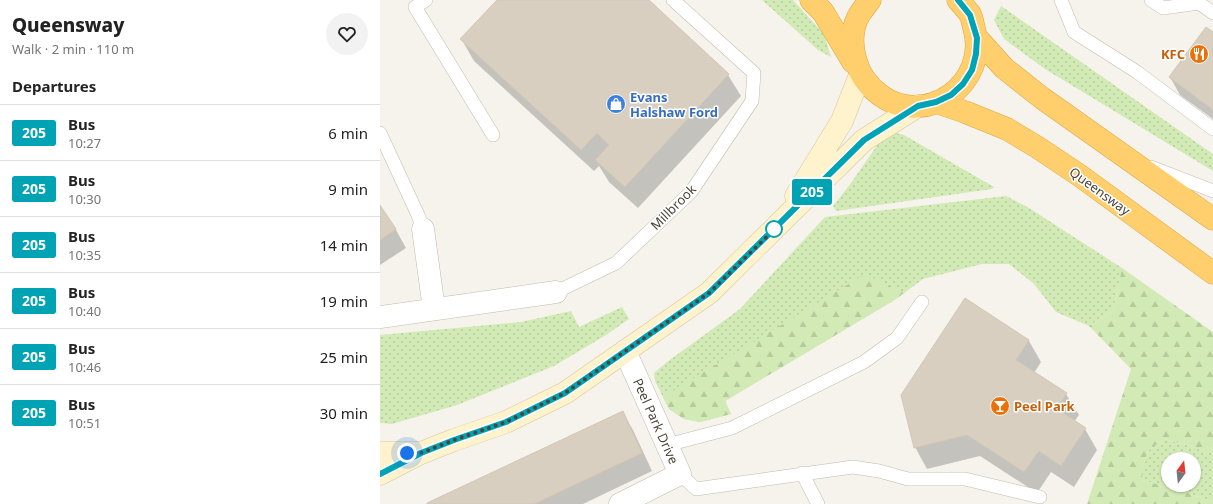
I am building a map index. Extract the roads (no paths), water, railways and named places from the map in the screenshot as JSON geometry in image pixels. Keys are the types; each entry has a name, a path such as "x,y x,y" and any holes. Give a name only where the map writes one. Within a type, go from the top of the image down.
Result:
{"highway":[{"path":"811,0 823,12 859,72"},
{"path":"859,72 853,51 853,32 860,13 870,0"},
{"path":"927,104 951,95 963,84 972,70 976,54 977,38 968,5"},
{"path":"977,38 1004,68 1042,98 1213,219"},
{"name":"Queensway","path":"859,72 871,88 885,98 901,105 927,104 965,112 1007,129 1079,175 1213,273"}],"main road":[{"path":"778,226 842,121 859,72"},
{"path":"380,474 421,453 506,422 565,393 709,293 864,140 927,104"},
{"path":"380,453 421,453"}],"street":[{"path":"423,229 434,309"},
{"name":"Millbrook","path":"380,317 556,292"},
{"name":"Peel Park Drive","path":"620,504 680,474 625,351"}],"lane":[{"path":"426,0 415,7 493,135"},
{"name":"Millbrook","path":"556,292 616,263 691,192 752,101 754,73 673,0"},
{"path":"1061,0 1074,32 1137,72 1213,129"},
{"path":"1151,0 1163,8 1199,3 1213,13"},
{"path":"380,133 418,214 423,229"},
{"path":"1124,156 1213,191"},
{"path":"667,444 732,428 864,362 898,338 922,302"},
{"path":"680,474 696,489 853,467 879,470 908,479 965,479 1040,497"},
{"path":"802,473 818,504"}],"place":[{"name":"KFC","path":"1199,54"},
{"name":"Evans Halshaw Ford","path":"616,104"},
{"name":"Peel Park","path":"1000,406"}]}
